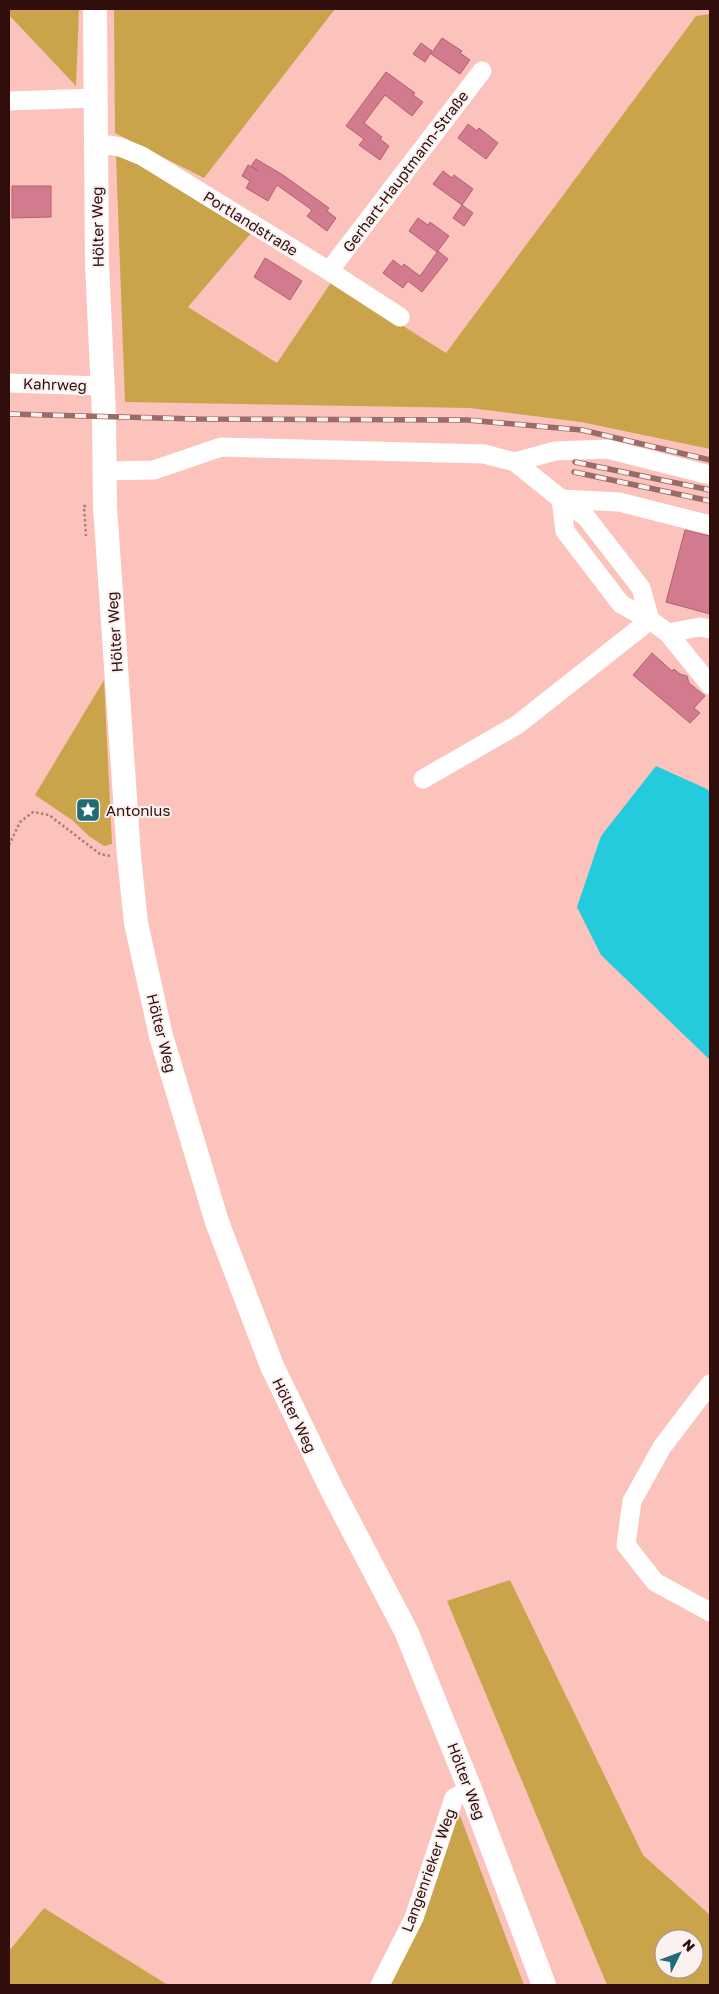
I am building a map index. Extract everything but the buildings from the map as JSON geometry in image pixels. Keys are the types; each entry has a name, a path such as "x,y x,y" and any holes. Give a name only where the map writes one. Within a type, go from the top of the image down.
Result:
{"main road":[{"name":"Hölter Weg","path":"95,9 97,264 117,855 136,923 161,1036 217,1222 272,1366 330,1488 406,1631 470,1789 544,1985"}],"street":[{"name":"Gerhart-Hauptmann-Straße","path":"329,271 482,71"},
{"path":"9,100 95,98"},
{"name":"Portlandstraße","path":"95,143 120,147 142,156 400,317"},
{"name":"Kahrweg","path":"9,383 102,386"},
{"path":"103,471 154,470 221,447 484,454 515,462 586,517 641,588 650,620"},
{"path":"515,462 555,451 608,449 710,475"},
{"path":"561,499 619,502 710,525"},
{"path":"561,499 565,530 621,604 650,620 668,633 710,685"},
{"path":"424,779 518,726 650,620"},
{"path":"668,633 700,627 710,629"},
{"path":"710,1384 662,1447 632,1501 626,1544 655,1582 710,1612"},
{"name":"Langenrieker Weg","path":"380,1985 414,1918 454,1798 470,1789"}],"path":[{"path":"87,541 84,506 105,506"},
{"path":"9,845 20,822 32,812 49,815 100,854 117,855"}],"shaded area":[{"path":"9,9 79,9 76,86 9,15"},
{"path":"114,9 335,9 204,178 115,133"},
{"path":"710,14 710,449 581,422 470,408 125,402 116,156 142,163 252,232 188,307 277,363 332,281 446,353 696,16"},
{"path":"104,680 112,844 104,846 89,836 72,820 35,795"},
{"path":"510,1580 643,1855 710,1915 710,1985 607,1985 447,1601"},
{"path":"459,1813 524,1985 390,1985"},
{"path":"44,1908 168,1985 9,1985 9,1951"}],"water":[{"path":"656,766 710,792 710,1060 601,955 577,907 601,836"}],"railway":[{"path":"9,414 197,419 467,420 582,430 710,460"},
{"path":"575,462 710,490"},
{"path":"574,472 710,501"}],"place":[{"name":"Antonius","path":"88,810"}]}
